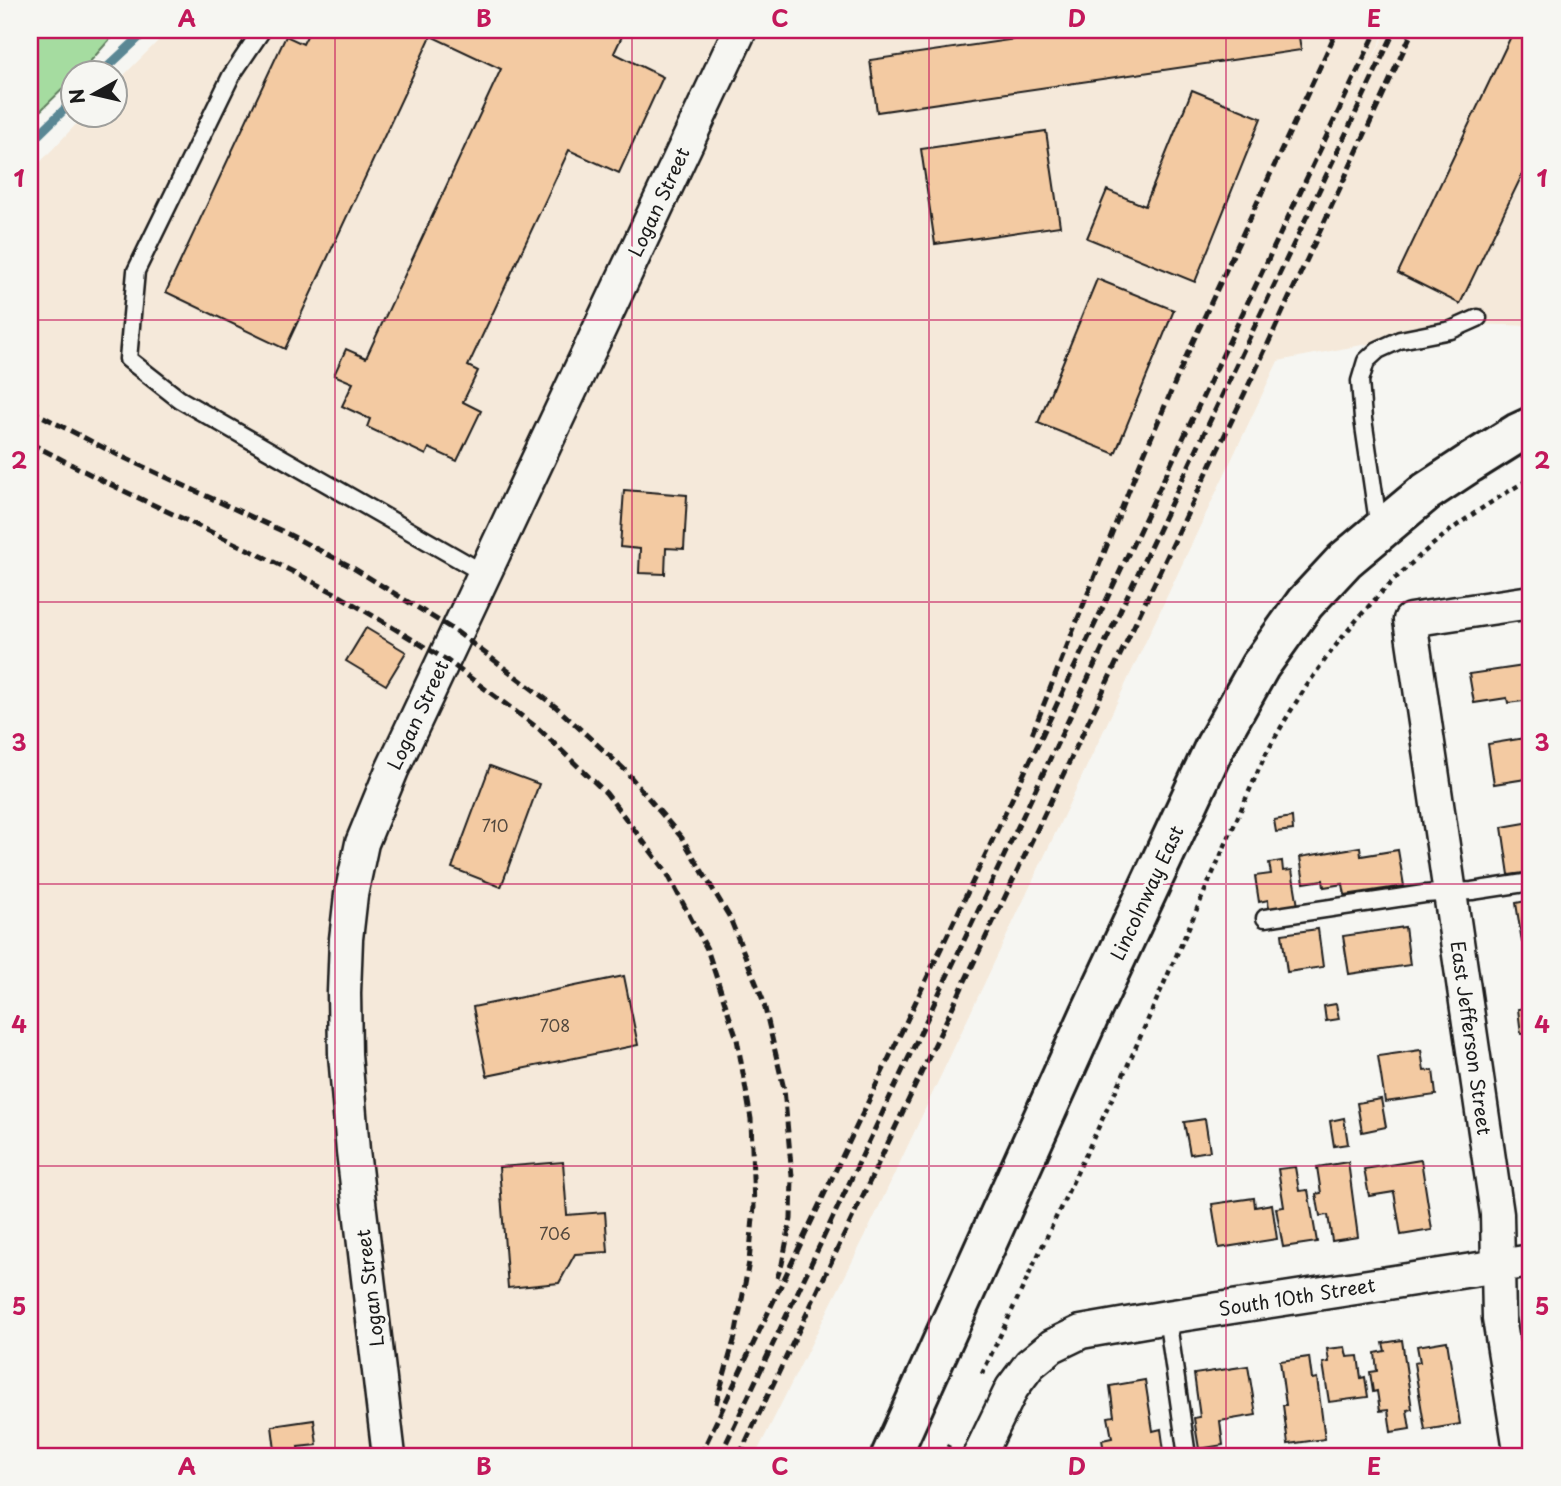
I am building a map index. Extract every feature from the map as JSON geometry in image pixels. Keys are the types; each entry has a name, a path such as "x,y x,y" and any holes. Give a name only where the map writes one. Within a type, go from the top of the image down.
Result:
{"highway":[{"name":"Lincolnway East","path":"891,1456 1090,1014 1215,746 1259,666 1305,603 1345,560 1426,492 1531,427"}],"street":[{"name":"Logan Street","path":"389,1456 345,1054 346,939 351,895 362,843 392,770 740,30"},
{"name":"East Jefferson Street","path":"1521,1456 1499,1318 1497,1214 1410,620 1531,603"},
{"name":"South 10th Street","path":"979,1456 1020,1375 1052,1346 1081,1332 1531,1261"}],"lane":[{"path":"262,30 231,76 136,271 128,359 179,399 485,574"},
{"path":"1379,531 1360,381 1366,361 1378,350 1400,340 1451,330 1478,318"},
{"path":"1265,918 1424,894 1472,891 1531,882"},
{"path":"1167,1317 1187,1456"}],"path":[{"path":"979,1382 1126,1069 1264,760 1287,716 1344,633 1408,566 1451,529 1531,478"},
{"path":"943,1456 949,1444"}],"shaded area":[{"path":"169,30 1386,30 1335,139 1387,30 1531,30 1531,326 1444,323 1383,341 1278,361 868,1230 755,1456 30,1456 30,173 71,130 130,130 130,69"}],"green space":[{"path":"30,30 118,30 91,60 60,60 60,92 30,121"}],"building":[{"path":"310,30 625,30 614,53 663,77 619,173 569,150 468,366 478,371 463,402 481,411 457,461 429,448 426,455 367,427 370,419 342,406 353,383 334,375 346,349 366,358 501,69 431,36 285,349 166,292 286,36 303,44"},
{"path":"1078,30 1298,30 1301,50 877,112 870,60"},
{"path":"1514,30 1531,30 1531,179 1522,175 1460,304 1398,273"},
{"path":"1192,90 1261,118 1195,282 1087,238 1107,190 1145,206"},
{"path":"1046,131 1060,226 935,244 921,149"},
{"path":"1097,279 1174,310 1115,454 1038,423"},
{"path":"624,490 687,495 684,549 666,548 665,574 639,573 640,549 620,547"},
{"path":"366,628 406,652 386,685 346,661"},
{"path":"1531,665 1531,700 1508,703 1507,698 1474,703 1469,674"},
{"path":"1531,737 1530,805 1526,779 1494,784 1488,744"},
{"path":"490,766 539,784 501,887 452,868"},
{"path":"1292,817 1293,830 1276,832 1274,820"},
{"path":"1531,822 1531,872 1509,875 1502,827"},
{"path":"1360,847 1361,856 1398,850 1404,886 1345,895 1343,884 1324,887 1323,880 1304,883 1300,857"},
{"path":"1282,861 1283,871 1292,870 1298,906 1269,911 1268,900 1259,902 1255,876 1271,874 1269,863"},
{"path":"1531,900 1531,941 1522,942 1516,903"},
{"path":"1405,927 1410,965 1349,974 1343,936"},
{"path":"1318,929 1323,967 1287,972 1282,934"},
{"path":"624,976 638,1045 487,1076 473,1007"},
{"path":"1336,1004 1339,1019 1326,1021 1324,1006"},
{"path":"1531,1007 1531,1033 1521,1034 1518,1009"},
{"path":"1421,1050 1424,1071 1433,1070 1436,1095 1385,1102 1378,1056"},
{"path":"1381,1099 1386,1127 1362,1132 1357,1103"},
{"path":"1344,1118 1348,1144 1334,1146 1330,1121"},
{"path":"1205,1119 1210,1151 1190,1154 1184,1122"},
{"path":"1421,1160 1432,1230 1401,1235 1394,1192 1369,1196 1364,1169"},
{"path":"563,1162 567,1215 605,1212 608,1252 575,1254 559,1283 508,1288 499,1167"},
{"path":"1348,1162 1358,1237 1332,1241 1328,1215 1320,1216 1316,1194 1321,1193 1317,1167"},
{"path":"1295,1167 1299,1191 1308,1190 1317,1242 1283,1247 1276,1208 1284,1207 1278,1169"},
{"path":"1254,1198 1255,1207 1272,1204 1277,1239 1219,1248 1212,1204"},
{"path":"1402,1340 1412,1409 1407,1410 1410,1429 1391,1432 1388,1410 1380,1411 1370,1372 1377,1371 1375,1353 1385,1351 1383,1343"},
{"path":"1447,1341 1460,1424 1425,1430 1414,1363 1420,1362 1417,1346"},
{"path":"1345,1347 1347,1357 1358,1356 1361,1378 1365,1377 1368,1397 1329,1402 1323,1363 1329,1362 1327,1349"},
{"path":"1309,1357 1312,1379 1317,1378 1325,1439 1288,1444 1280,1361"},
{"path":"1248,1366 1256,1415 1220,1421 1223,1445 1199,1449 1194,1418 1200,1417 1194,1374"},
{"path":"1145,1380 1153,1431 1161,1429 1164,1451 1105,1456 1102,1440 1112,1438 1108,1417 1114,1416 1110,1386"},
{"path":"314,1420 317,1445 298,1447 299,1456 230,1456 275,1450 272,1426"}],"waterway":[{"path":"115,60 147,30"},
{"path":"30,143 60,114"}],"railway":[{"path":"1032,734 1135,475 1189,350 1337,30"},
{"path":"700,1456 1377,30"},
{"path":"720,1456 1395,30"},
{"path":"739,1456 1260,361 1413,30"},
{"path":"30,410 350,566 457,632 556,707 624,769 682,838 729,916 763,1000 784,1089 792,1176 791,1219 777,1278"},
{"path":"30,443 335,593 445,659 539,729 606,793 666,871 707,949 737,1039 751,1119 754,1207 749,1262 735,1337 715,1407"}]}
